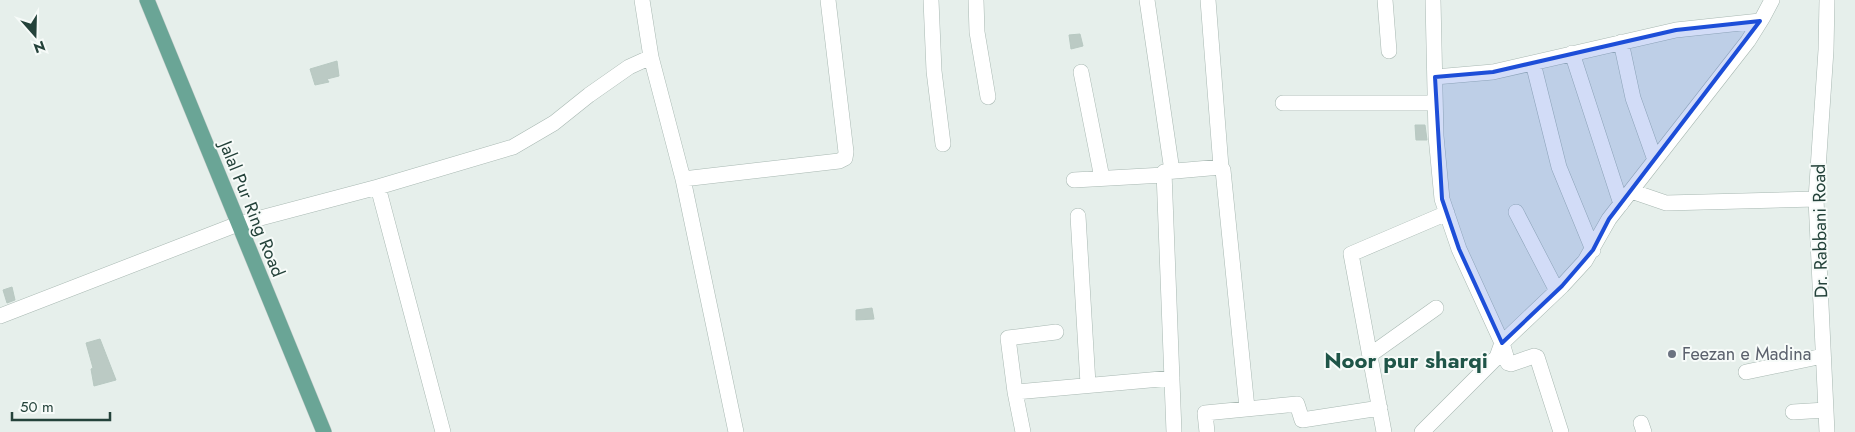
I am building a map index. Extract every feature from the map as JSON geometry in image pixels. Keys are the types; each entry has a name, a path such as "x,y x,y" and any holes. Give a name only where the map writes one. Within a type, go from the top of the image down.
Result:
{"main road":[{"name":"Jalal Pur Ring Road","path":"147,0 324,432"}],"street":[{"path":"642,0 651,57 683,179 736,432"},
{"path":"683,179 839,161 845,158 846,152 828,0"},
{"path":"931,0 934,71 943,144"},
{"path":"976,0 977,32 988,97"},
{"path":"1147,0 1168,173 1174,432"},
{"path":"1208,0 1222,167 1247,408"},
{"path":"1385,0 1389,50"},
{"path":"1433,0 1436,136 1442,199 1459,249 1510,364 1534,356 1537,357 1561,432"},
{"path":"1422,432 1497,357 1502,343 1585,261 1609,219 1748,41 1772,0"},
{"name":"Dr. Rabbani Road","path":"1826,0 1826,50 1816,199 1827,432"},
{"path":"1435,77 1493,72 1676,30 1760,22"},
{"path":"1621,42 1633,98 1655,160"},
{"path":"1572,53 1621,204"},
{"path":"0,316 238,224 378,188 513,147 554,123 629,66 651,57"},
{"path":"1533,63 1559,167 1592,250"},
{"path":"1081,72 1102,178"},
{"path":"1283,103 1436,103"},
{"path":"1074,180 1222,167"},
{"path":"378,188 443,432"},
{"path":"1630,191 1666,203 1816,199"},
{"path":"1516,212 1556,291"},
{"path":"1384,432 1351,254 1447,213"},
{"path":"1078,216 1088,384"},
{"path":"1370,355 1436,308"},
{"path":"1023,432 1015,392 1008,338 1056,332"},
{"path":"1746,372 1823,356"},
{"path":"1015,392 1172,378"},
{"path":"1207,432 1205,412 1297,404 1302,420 1380,408"},
{"path":"1793,412 1826,410"}],"highlighted area":[{"path":"1760,21 1609,219 1593,250 1562,286 1502,343 1459,249 1442,199 1435,77 1493,72 1676,30"}],"building":[{"path":"1080,34 1083,46 1071,49 1069,35"},
{"path":"337,61 339,76 327,79 329,82 315,85 310,69"},
{"path":"1415,125 1425,125 1427,140 1416,140"},
{"path":"12,287 15,300 7,303 3,290"},
{"path":"872,308 874,319 856,320 856,310"},
{"path":"100,339 116,380 94,386 91,369 93,368 86,343"}],"place":[{"name":"Feezan e Madina","path":"1672,354"}],"district":[{"name":"Noor pur sharqi","path":"1406,360"}]}
